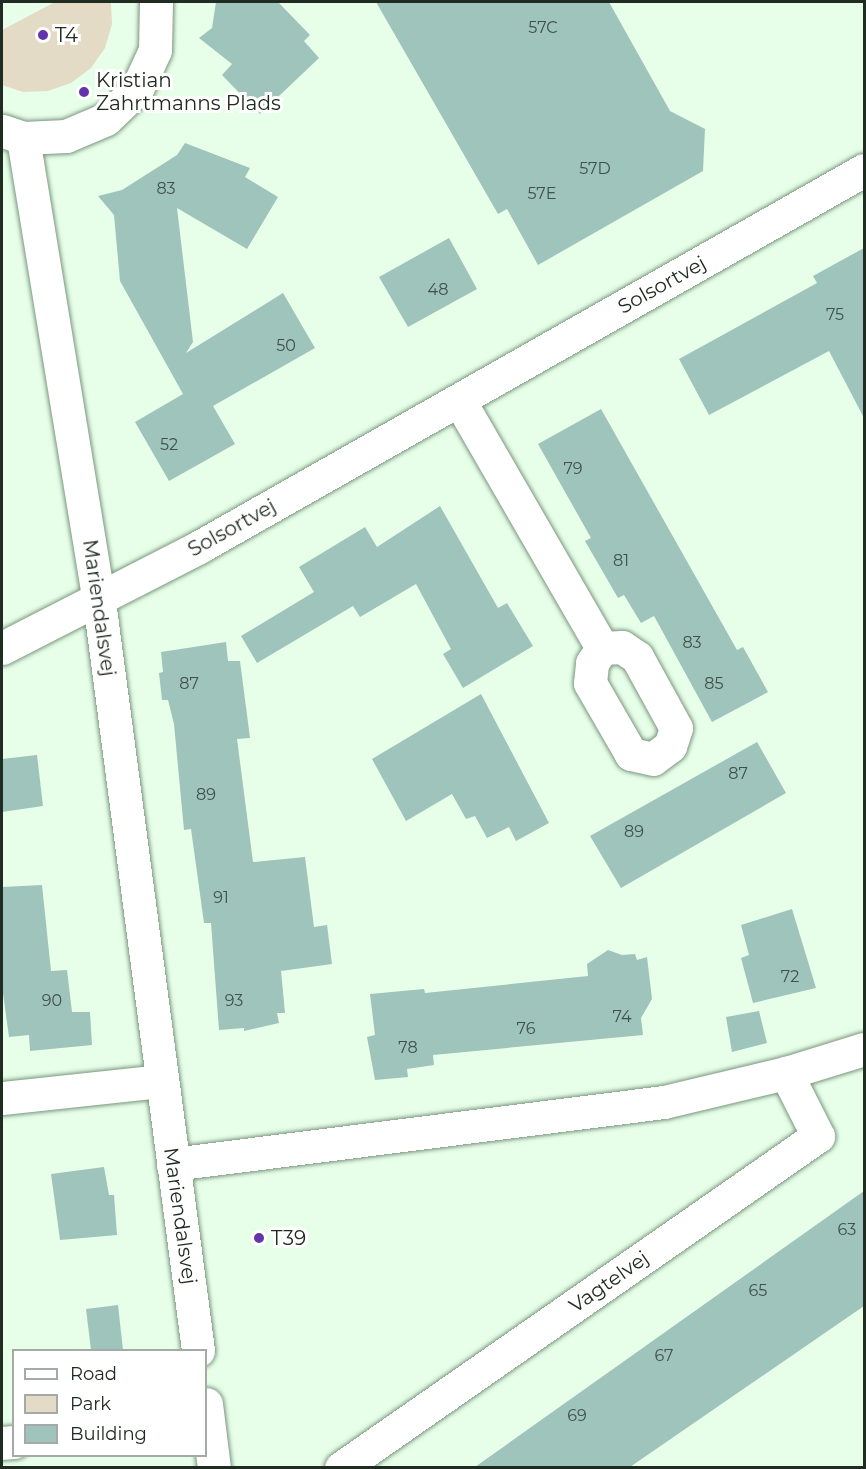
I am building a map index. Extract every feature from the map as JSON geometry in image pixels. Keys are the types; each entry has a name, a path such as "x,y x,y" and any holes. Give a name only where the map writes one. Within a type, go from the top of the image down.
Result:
{"street":[{"path":"12,134 66,136 106,119 137,89 155,50 156,2"},
{"name":"Mariendalsvej","path":"12,134 99,601 198,1349"},
{"name":"Solsortvej","path":"2,648 99,601 864,170"},
{"path":"459,400 602,648"},
{"path":"173,1164 664,1102 786,1073 864,1049"},
{"name":"Vagtelvej","path":"341,1467 818,1136 786,1073"},
{"path":"2,1098 162,1081"},
{"path":"207,1424 214,1467"}],"green space":[{"path":"55,2 111,2 112,24 105,48 91,68 71,83 48,91 23,92 2,85 2,30"}],"building":[{"path":"216,2 278,2 310,35 304,41 319,58 260,114 222,75 232,64 199,38 212,28"},
{"path":"376,2 609,2 670,111 705,129 703,171 538,265 507,209 498,214"},
{"path":"185,143 250,168 245,177 278,197 247,249 177,208 193,342 186,353 283,293 315,348 213,406 235,444 169,481 135,422 183,394 120,281 114,215 98,196 122,190 177,155"},
{"path":"449,238 477,289 408,327 379,277"},
{"path":"864,248 864,418 829,351 709,415 679,359 817,283 813,276"},
{"path":"601,409 737,650 743,647 768,692 712,722 654,616 641,623 624,595 618,598 585,541 591,538 538,444"},
{"path":"440,506 498,608 507,603 533,646 463,688 443,654 451,649 416,584 360,617 353,606 257,663 241,636 314,592 299,567 365,527 377,547"},
{"path":"226,642 228,661 240,661 250,738 237,739 253,862 305,857 314,927 327,925 332,964 281,971 285,1013 277,1013 279,1023 244,1031 244,1028 219,1030 211,923 204,923 191,829 184,830 174,724 168,700 162,700 159,673 163,672 161,652"},
{"path":"481,694 549,823 516,841 509,827 487,838 475,816 466,819 452,794 406,821 372,759"},
{"path":"757,742 786,793 621,888 590,836"},
{"path":"37,755 43,806 2,812 2,759"},
{"path":"42,885 51,971 67,970 72,1012 90,1012 92,1045 30,1051 29,1035 9,1037 2,986 2,887"},
{"path":"792,909 816,988 753,1003 741,958 749,955 741,925"},
{"path":"608,950 622,955 635,954 637,960 647,957 652,999 641,1018 643,1035 433,1055 434,1065 407,1069 408,1077 375,1080 367,1037 375,1035 370,994 424,989 425,993 588,976 587,964"},
{"path":"759,1011 767,1043 732,1052 726,1017"},
{"path":"104,1167 109,1195 114,1195 117,1235 60,1240 51,1174"},
{"path":"864,1191 864,1306 630,1467 475,1467"},
{"path":"118,1305 123,1349 91,1349 86,1309"}],"place":[{"name":"T4","path":"43,35"},
{"name":"Kristian Zahrtmanns Plads","path":"84,92"},
{"name":"T39","path":"259,1238"}]}
